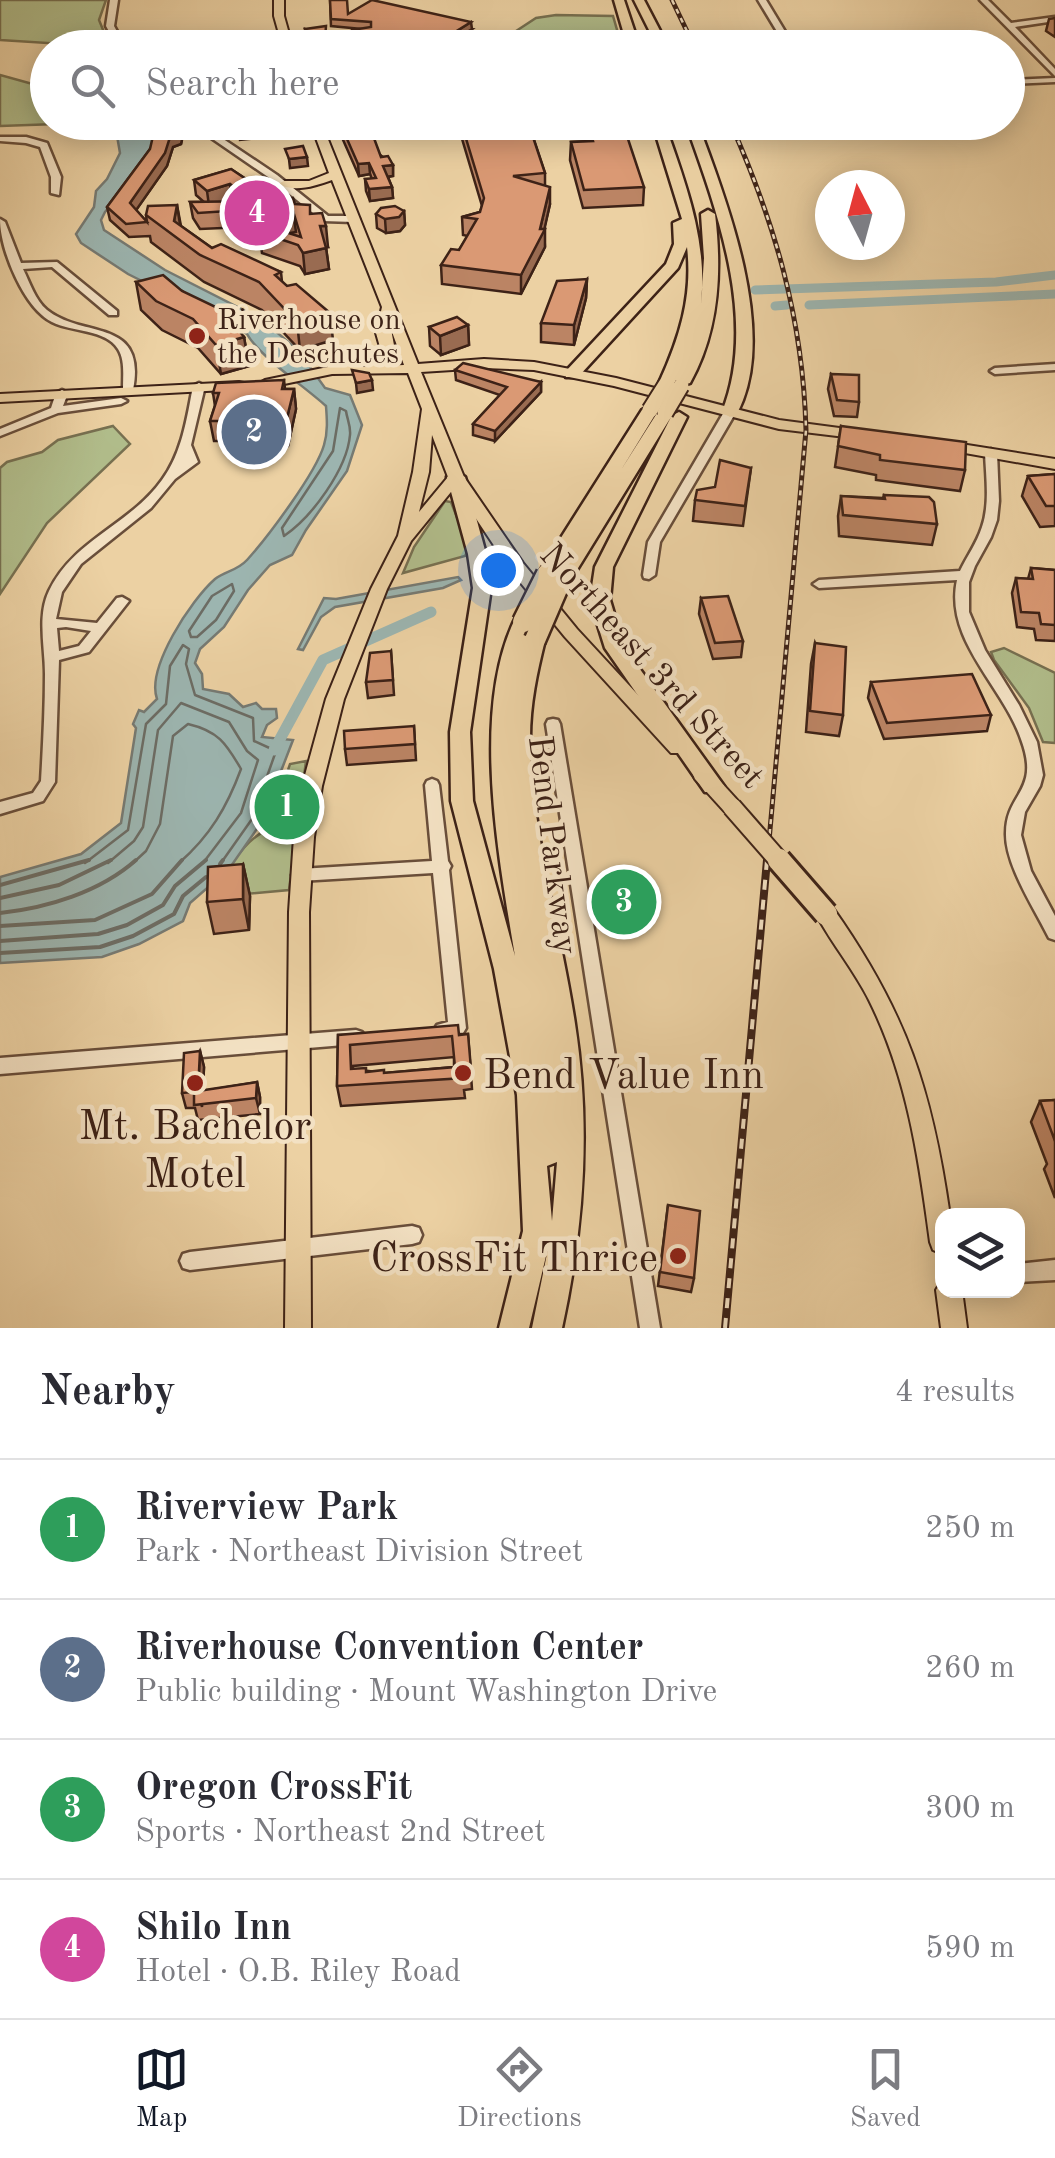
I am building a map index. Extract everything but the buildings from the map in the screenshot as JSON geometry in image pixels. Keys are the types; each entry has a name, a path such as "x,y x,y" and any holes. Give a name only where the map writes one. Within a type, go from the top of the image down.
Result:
{"highway":[{"path":"619,0 628,30"},
{"path":"640,1 655,30"},
{"name":"Bend Parkway","path":"514,1328 546,1176 546,1088 500,754 504,686 554,578 680,386 698,270 690,226 664,140"},
{"path":"696,140 711,238 712,303 716,317 665,413 608,555 600,579 600,600 616,648 713,786"},
{"path":"699,140 708,164 746,326 740,384 730,412"},
{"path":"572,374 659,283 677,258 680,224 668,183 666,147"},
{"path":"456,477 482,588 460,732 462,800 506,969 530,1095 536,1236"},
{"name":"Bend Parkway","path":"529,631 520,761 564,1027 572,1133 566,1231 547,1328"}],"main road":[{"path":"279,0 285,30"},
{"name":"Northeast 3rd Street","path":"320,140 331,177 354,220 456,477 517,567 571,633 826,914 872,980 912,1072 928,1134 938,1208"},
{"path":"289,188 331,177"},
{"path":"372,365 390,353 383,333 388,307"},
{"path":"336,371 508,363 572,374 792,428 869,436"},
{"path":"0,398 62,392 125,395 199,386 279,383 372,365 412,367"},
{"path":"298,1328 300,875 319,754 356,644 404,540 421,472 428,411"},
{"path":"927,443 1055,464"},
{"path":"404,540 456,477"},
{"path":"950,1298 954,1328"}],"street":[{"path":"112,30 114,0"},
{"path":"762,0 780,30"},
{"path":"984,0 1013,30"},
{"path":"1009,26 1055,19"},
{"path":"1025,44 1055,77"},
{"path":"1025,80 1055,77"},
{"path":"0,140 44,145 56,177 56,193"},
{"path":"218,140 326,218 354,220"},
{"path":"0,222 34,300 45,313 97,331 122,345 130,365 125,395 56,410 0,433"},
{"path":"20,266 47,262 59,266 112,313"},
{"path":"995,371 1055,367"},
{"path":"0,808 29,802 45,790 52,656 49,624 55,593 70,569 110,530 192,462 186,446 199,386"},
{"path":"56,410 62,392"},
{"path":"649,575 654,542 730,412"},
{"path":"991,453 988,530 964,575 961,590 968,625 1024,724 1036,763 1034,786 1016,815 1013,835 1055,932"},
{"path":"820,584 964,575"},
{"path":"52,656 84,649 122,601"},
{"path":"49,624 98,628"},
{"path":"553,724 650,1328"},
{"path":"420,1032 457,1028 432,785"},
{"path":"300,875 443,866"},
{"path":"0,1066 384,1035"},
{"path":"190,1261 412,1236"},
{"path":"1025,1272 1055,1270"}],"green space":[{"path":"0,0 106,0 99,20 103,30 30,30 30,42 0,40"},
{"path":"613,16 617,30 518,30 536,18"},
{"path":"0,75 30,83 30,125 0,126"},
{"path":"113,426 130,444 47,523 0,594 0,468 7,462 42,452 58,440"},
{"path":"445,501 451,502 469,548 465,556 403,573 414,547"},
{"path":"1004,648 1055,673 1055,743 1043,742 1029,708 994,660 991,652"},
{"path":"306,761 289,890 214,897 243,849 268,829 290,764"}],"water":[{"path":"118,140 155,140 132,182 105,212 101,220 104,230 165,270 261,319 298,350 325,388 350,395 362,425 347,471 292,555 270,565 224,627 200,649 195,663 202,674 203,689 229,694 243,707 256,703 262,709 276,709 277,718 267,725 262,737 293,740 261,823 229,869 190,903 183,921 139,944 102,957 0,963 0,877 81,854 121,823 136,728 133,724 139,710 144,712 157,699 158,670 173,635 205,589 219,576 243,564 266,537 311,472 326,435 326,406 272,362 247,334 128,274 81,243 76,234 120,153"},
{"path":"458,577 461,580 443,588 335,607 321,617 303,650 298,649 324,598"}],"waterway":[{"path":"755,290 996,282 1055,275"},
{"path":"809,305 1055,294"},
{"path":"775,306 787,305"},
{"path":"274,750 323,660 431,612"}],"railway":[{"path":"672,0 686,30"},
{"path":"737,140 784,272 799,349 806,430 767,863"},
{"path":"725,1328 767,860"}],"place":[{"name":"Shilo Inn","path":"257,213"},
{"name":"Riverhouse on the Deschutes","path":"197,336"},
{"name":"Riverhouse Convention Center","path":"254,432"},
{"name":"Riverview Park","path":"287,807"},
{"name":"Oregon CrossFit","path":"624,902"},
{"name":"Bend Value Inn","path":"463,1073"},
{"name":"Mt. Bachelor Motel","path":"195,1083"},
{"name":"CrossFit Thrice","path":"678,1256"}]}
